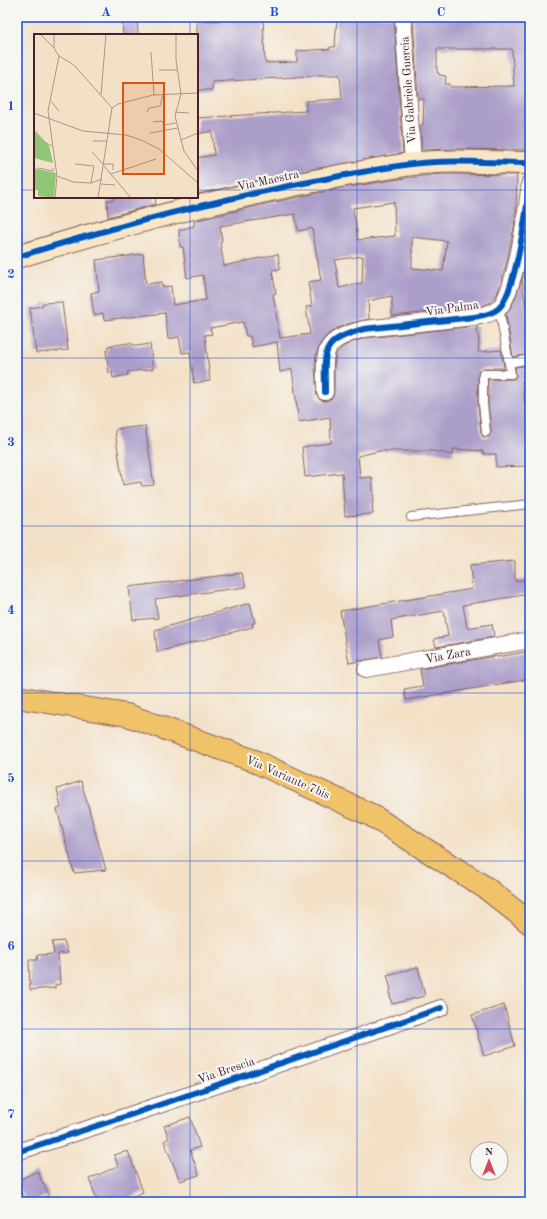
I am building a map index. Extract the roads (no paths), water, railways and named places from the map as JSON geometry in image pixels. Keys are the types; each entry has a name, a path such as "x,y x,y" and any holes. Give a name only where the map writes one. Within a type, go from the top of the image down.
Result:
{"main road":[{"name":"Via Variante 7bis","path":"17,697 40,699 127,715 252,760 371,814 486,888 530,923"}],"street":[{"name":"Via Gabriele Guercia","path":"403,17 413,164"},
{"name":"Via Maestra","path":"17,257 69,241 204,205 294,185 413,164 457,162 530,163"},
{"path":"499,308 506,296 516,267 527,208 530,182"},
{"name":"Via Palma","path":"325,392 325,354 328,347 347,334 364,329 474,317 499,308"},
{"name":"Via Zara","path":"366,669 530,640"},
{"name":"Via Brescia","path":"17,1152 133,1114 441,1008"}],"lane":[{"path":"486,432 483,404 483,374 511,374 499,308"},
{"path":"509,363 530,359"},
{"path":"411,517 530,504"}]}
